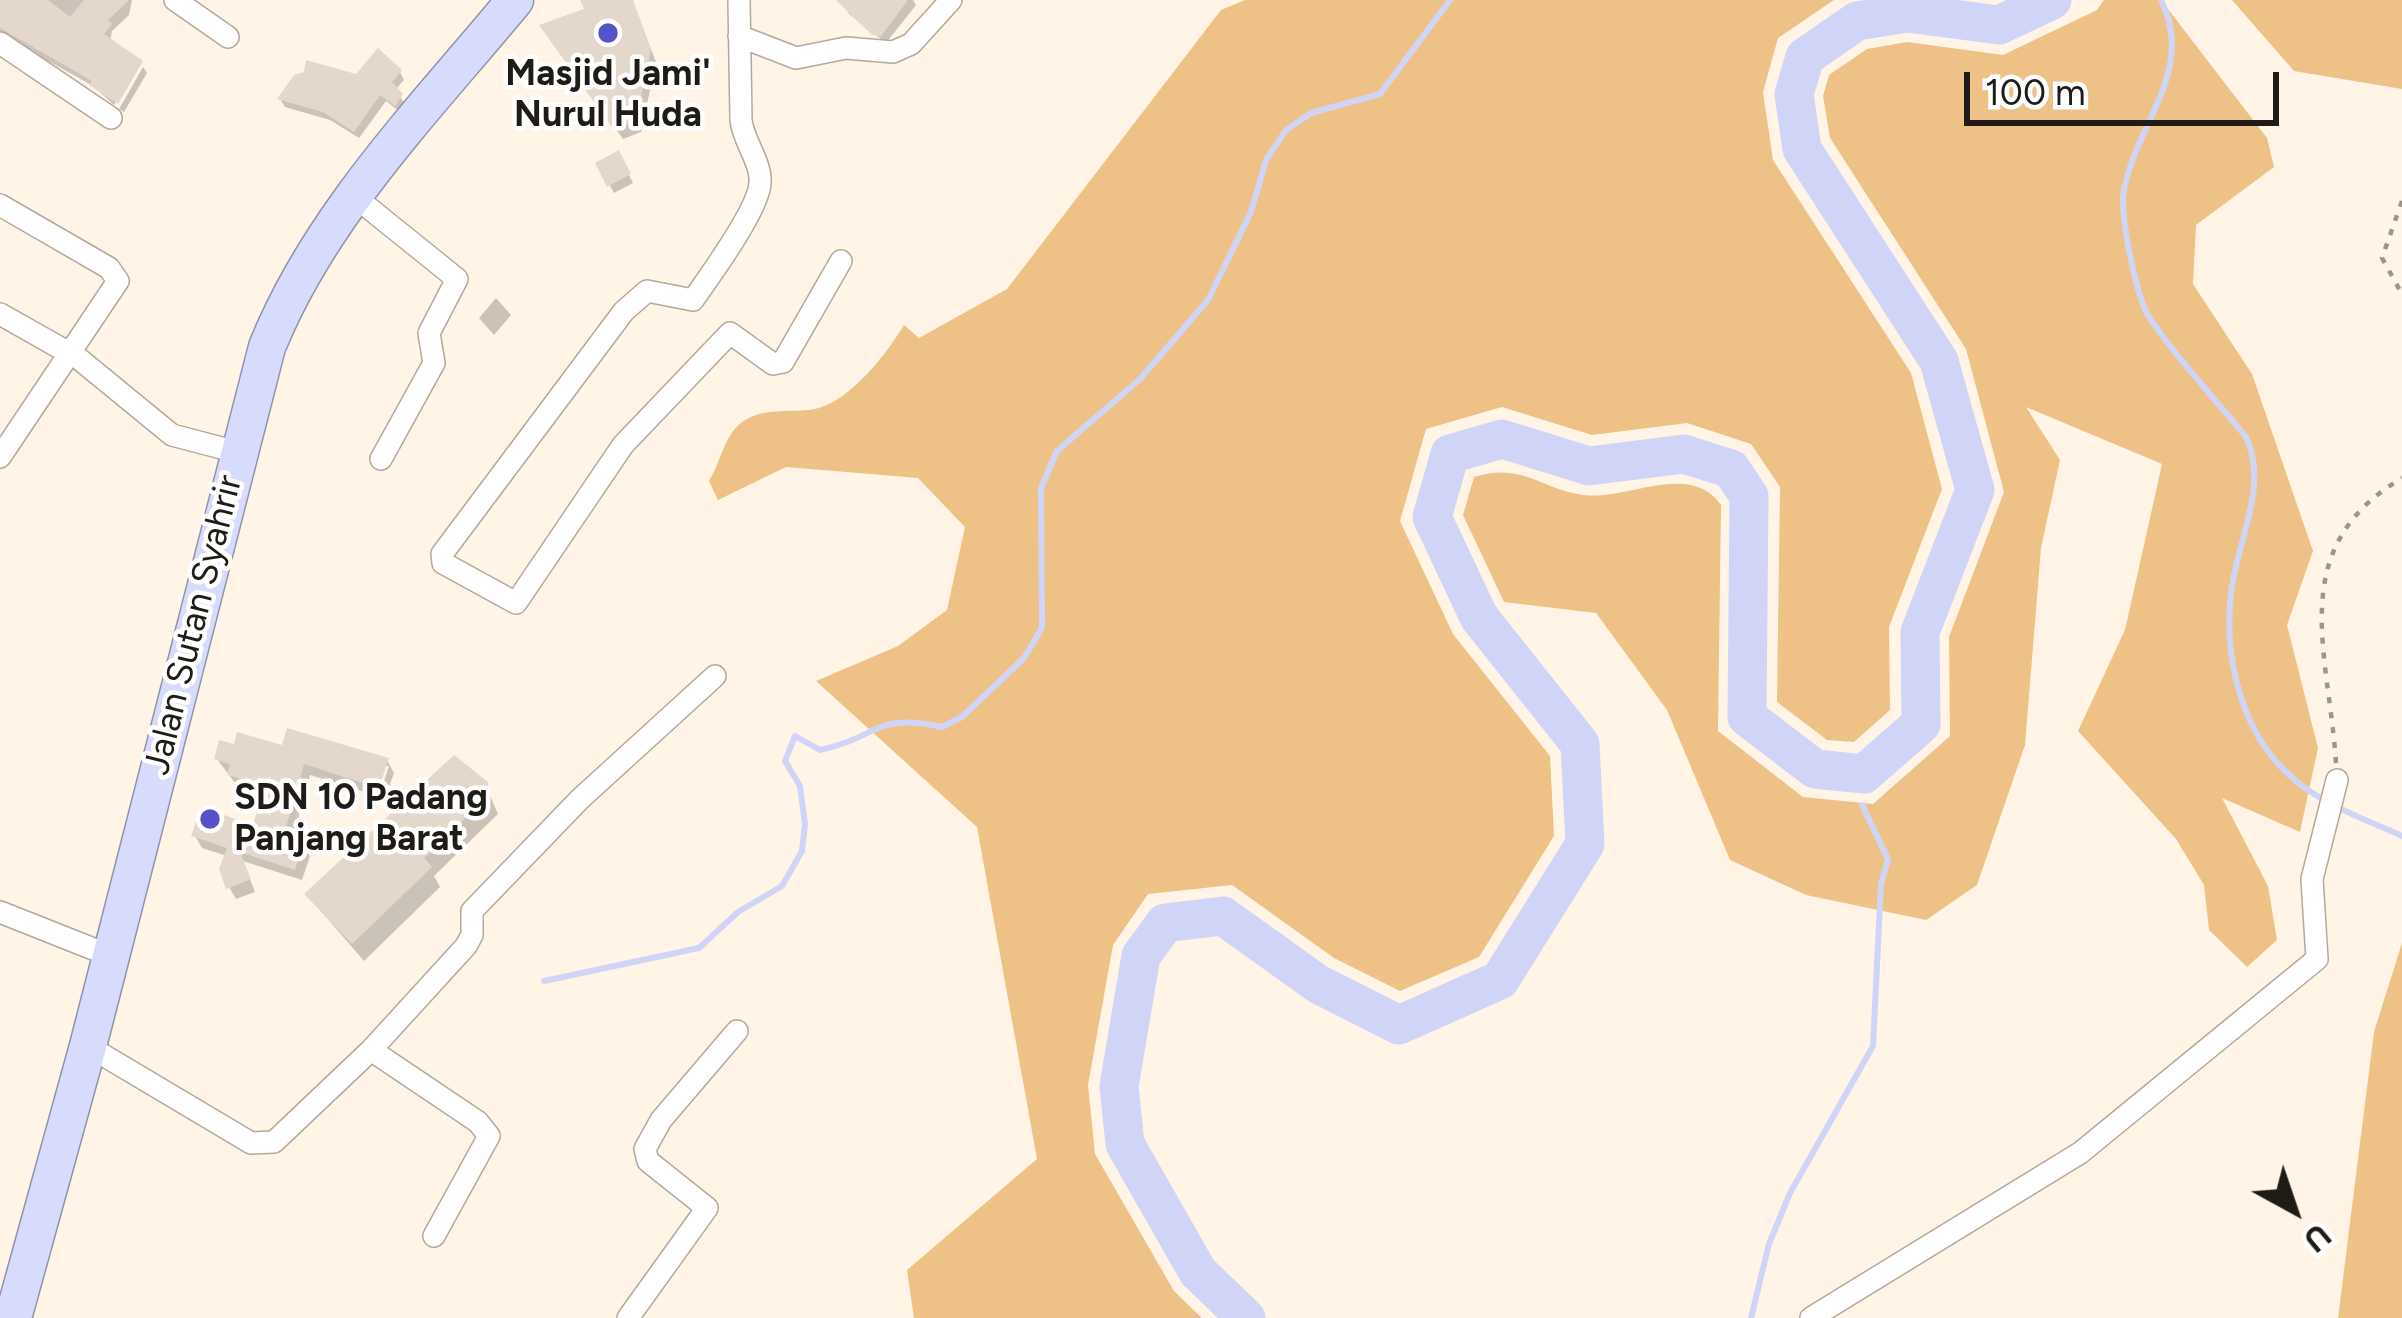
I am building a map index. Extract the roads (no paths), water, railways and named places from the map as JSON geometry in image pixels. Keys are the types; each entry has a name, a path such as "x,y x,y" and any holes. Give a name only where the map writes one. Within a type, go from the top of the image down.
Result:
{"highway":[{"name":"Jalan Sutan Syahrir","path":"13,1318 88,1046 237,452 278,318 354,196 514,0"}],"street":[{"path":"175,0 228,37"},
{"path":"739,0 743,138 759,172 758,195 693,300 646,291 624,310 442,554 443,563 516,603 622,445 683,387 711,348 730,333 773,364 783,362 841,261"},
{"path":"739,36 796,58 846,48 893,52 911,44 951,0"},
{"path":"0,43 112,118"},
{"path":"354,196 457,279 430,333 434,363 381,459"},
{"path":"0,205 116,274 115,290 67,350 0,457"},
{"path":"0,314 67,350 172,435 237,452"},
{"path":"88,1046 262,1145 274,1142 371,1050 466,946 472,935 472,911 580,799 715,676"},
{"path":"1811,1318 2080,1154 2317,959 2312,879 2337,780"},
{"path":"0,912 111,956"},
{"path":"628,1318 707,1208 648,1161 645,1150 661,1120 736,1031"},
{"path":"371,1050 478,1122 489,1136 434,1236"}],"waterway":[{"path":"544,981 699,948 738,912 782,886 802,851 805,824 800,786 785,761 795,736 820,750 889,725 942,727 962,717 1024,658 1042,628 1041,488 1057,451 1140,379 1208,300 1251,212 1266,160 1286,130 1311,113 1380,94 1450,0"},
{"path":"1246,1318 1198,1272 1125,1144 1119,1086 1141,956 1165,923 1223,916 1318,984 1399,1025 1500,980 1585,844 1580,744 1479,617 1432,517 1450,454 1502,439 1589,466 1684,454 1731,469 1749,496 1747,717 1815,769 1864,774 1921,724 1920,632 1975,490 1939,361 1802,149 1794,94 1805,57 1857,21 1907,13 1999,25 2052,0"},
{"path":"2161,0 2172,50 2160,96 2131,165 2124,215 2144,307 2175,353 2246,437 2251,452 2252,499 2229,620 2236,680 2258,736 2296,781 2333,805 2402,836"},
{"path":"1751,1318 1769,1244 1790,1193 1873,1046 1881,884 1888,859 1862,805"}],"place":[{"name":"Masjid Jami' Nurul Huda","path":"608,33"},
{"name":"SDN 10 Padang Panjang Barat","path":"210,819"}]}
